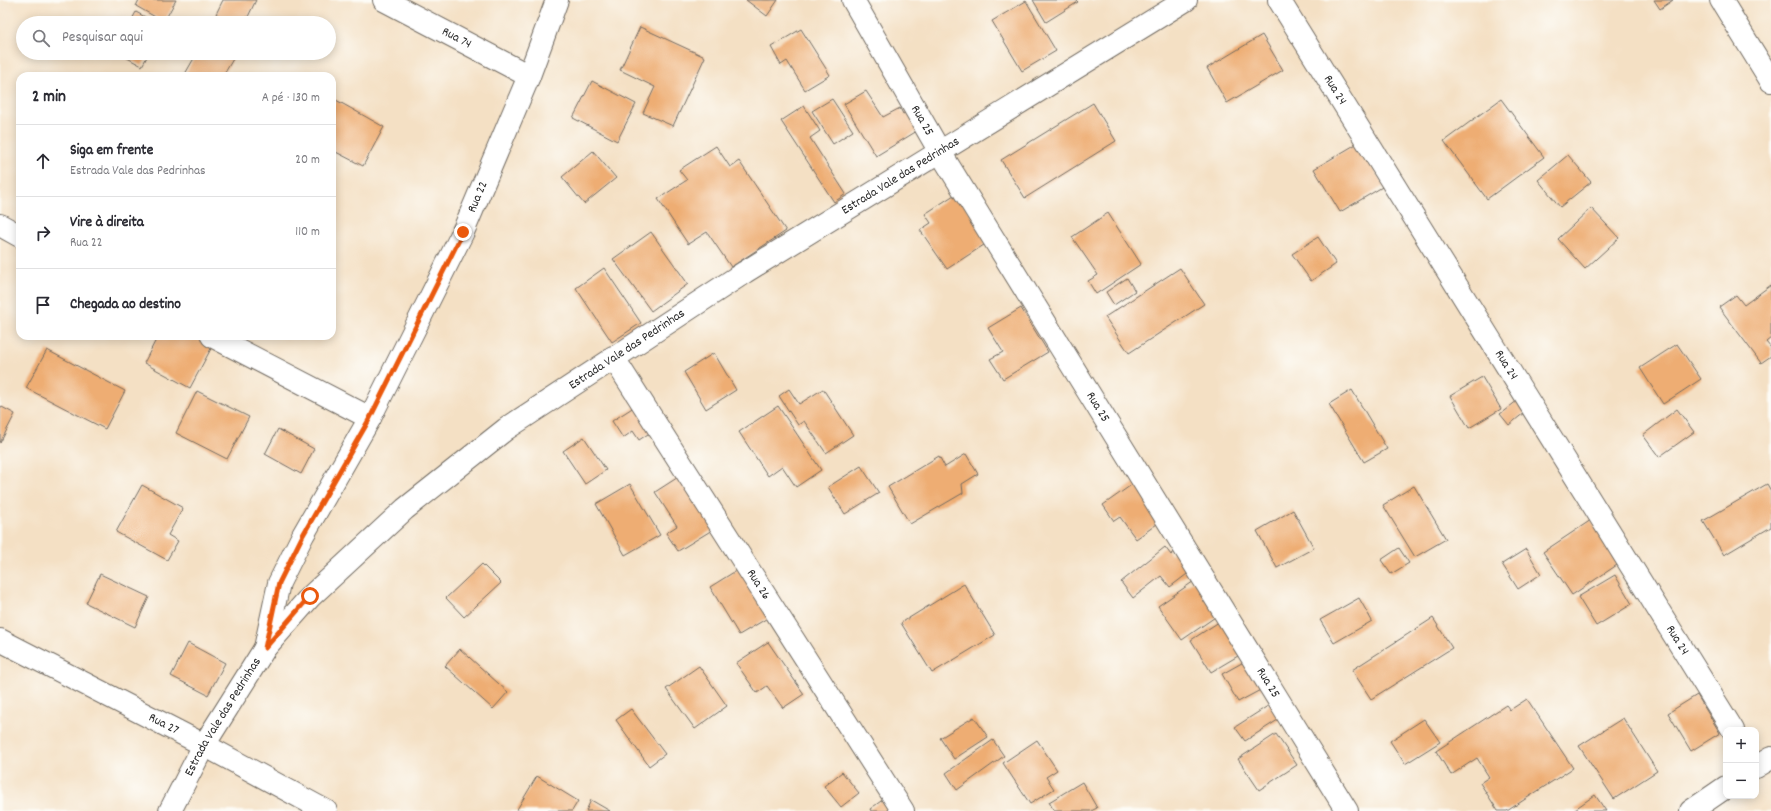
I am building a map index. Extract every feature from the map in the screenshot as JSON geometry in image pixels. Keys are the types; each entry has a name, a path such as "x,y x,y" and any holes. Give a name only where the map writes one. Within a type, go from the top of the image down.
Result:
{"street":[{"name":"Rua 74","path":"384,0 529,76"},
{"name":"Rua 22","path":"265,648 279,583 303,535 370,418 463,232 529,76 557,0"},
{"name":"Rua 25","path":"853,0 940,152 1347,811"},
{"name":"Estrada Vale das Pedrinhas","path":"170,811 204,746 265,648 310,596 405,510 506,429 613,357 745,272 1186,0"},
{"name":"Rua 24","path":"1279,0 1731,727"},
{"path":"1721,0 1771,81"},
{"path":"0,225 16,234"},
{"path":"220,340 370,418"},
{"name":"Rua 26","path":"613,357 903,811"},
{"name":"Rua 27","path":"0,640 326,811"},
{"path":"1759,765 1771,758"},
{"path":"1691,811 1723,789"}],"building":[{"path":"139,0 176,0 167,16 154,16 136,6"},
{"path":"223,0 256,0 248,16 220,16 216,14"},
{"path":"746,0 778,0 767,16"},
{"path":"1033,0 1076,0 1078,2 1046,22"},
{"path":"1654,0 1673,0 1660,9"},
{"path":"1026,1 1056,51 1022,71 992,21"},
{"path":"136,12 143,16 134,16"},
{"path":"640,27 705,57 673,126 643,113 655,87 620,70"},
{"path":"801,29 830,75 805,90 787,61 781,65 771,47"},
{"path":"1262,35 1283,70 1227,103 1207,68"},
{"path":"131,60 145,60 142,66"},
{"path":"193,60 232,60 225,72 186,72"},
{"path":"592,81 636,104 617,141 573,118"},
{"path":"866,91 883,117 900,108 903,114 910,110 922,128 876,156 844,104"},
{"path":"832,99 853,131 833,144 812,111"},
{"path":"1501,99 1544,157 1487,199 1444,141"},
{"path":"336,100 384,127 363,166 336,152"},
{"path":"1093,103 1116,141 1025,198 1001,160"},
{"path":"804,106 820,131 810,138 846,194 834,202 781,121"},
{"path":"1358,143 1384,186 1340,212 1314,169"},
{"path":"716,146 730,167 739,161 786,231 731,267 707,232 688,244 658,199 687,180 679,170"},
{"path":"593,151 616,178 584,204 562,177"},
{"path":"1568,155 1591,182 1560,207 1538,180"},
{"path":"957,193 990,241 947,269 920,230 931,223 925,214"},
{"path":"1591,208 1619,238 1585,269 1558,239"},
{"path":"1108,213 1141,264 1096,294 1088,281 1098,275 1072,237"},
{"path":"651,232 688,284 651,311 613,259"},
{"path":"1318,237 1336,264 1311,281 1292,254"},
{"path":"604,268 641,323 612,342 576,288"},
{"path":"1180,268 1204,304 1129,353 1105,317"},
{"path":"1127,278 1135,291 1114,305 1106,292"},
{"path":"1771,285 1771,338 1766,342 1771,348 1771,356 1761,363 1719,307 1736,295 1744,305"},
{"path":"1021,308 1048,352 1003,379 990,359 1003,352 988,328"},
{"path":"156,340 208,340 214,343 190,388 144,363"},
{"path":"1677,344 1701,379 1663,404 1640,368"},
{"path":"47,350 125,391 105,429 26,388"},
{"path":"714,353 736,390 706,409 684,372"},
{"path":"1482,377 1501,409 1469,428 1450,396"},
{"path":"789,389 799,404 823,389 853,435 826,453 804,421 798,425 779,396"},
{"path":"1352,390 1387,449 1364,462 1329,404"},
{"path":"197,391 249,417 227,459 176,433"},
{"path":"1522,397 1530,408 1509,425 1500,414"},
{"path":"637,405 654,430 639,440 633,431 623,438 612,421"},
{"path":"0,406 15,414 0,443"},
{"path":"778,406 821,470 796,487 782,466 768,476 739,432"},
{"path":"1677,409 1694,432 1659,457 1643,435"},
{"path":"278,429 314,449 301,474 265,454"},
{"path":"584,437 606,470 585,484 563,451"},
{"path":"966,454 978,474 962,484 963,493 910,524 888,487 939,456 945,467"},
{"path":"861,466 879,493 845,514 828,487"},
{"path":"683,474 717,527 678,551 666,533 677,526 655,492"},
{"path":"1137,481 1164,519 1136,539 1120,517 1114,521 1103,505"},
{"path":"630,484 660,535 625,555 596,504"},
{"path":"1767,484 1771,491 1771,527 1724,555 1703,521"},
{"path":"142,485 183,508 168,535 178,541 167,560 116,532"},
{"path":"1414,486 1446,539 1415,557 1383,505"},
{"path":"1293,510 1314,548 1277,568 1257,531"},
{"path":"1591,520 1620,563 1572,595 1543,552"},
{"path":"1165,547 1171,555 1179,548 1195,568 1170,587 1161,576 1133,598 1121,582"},
{"path":"1399,548 1409,563 1391,574 1381,560"},
{"path":"1526,549 1541,574 1518,589 1502,564"},
{"path":"482,564 501,583 464,617 446,598"},
{"path":"742,567 771,616 739,635 710,587"},
{"path":"100,574 149,597 135,627 86,603"},
{"path":"1615,575 1632,604 1596,626 1578,597"},
{"path":"1197,579 1221,613 1182,640 1158,606"},
{"path":"964,584 995,635 932,673 901,623"},
{"path":"1359,598 1372,621 1334,643 1320,620"},
{"path":"1433,618 1452,648 1371,699 1352,670"},
{"path":"1222,620 1243,653 1211,672 1191,640"},
{"path":"768,642 804,694 783,708 767,686 757,693 736,663"},
{"path":"188,643 225,663 208,695 171,676"},
{"path":"460,649 508,692 493,709 445,666"},
{"path":"1249,659 1266,687 1238,702 1222,674"},
{"path":"699,666 727,706 695,729 666,689"},
{"path":"1697,695 1720,733 1691,751 1668,713"},
{"path":"1527,699 1573,768 1507,811 1498,811 1480,783 1489,777 1477,758 1451,775 1436,751 1506,705 1510,710"},
{"path":"1274,702 1284,716 1245,741 1235,727"},
{"path":"631,709 665,754 649,766 616,720"},
{"path":"974,717 988,737 954,759 940,738"},
{"path":"1623,718 1657,771 1614,799 1579,746"},
{"path":"1424,719 1440,742 1405,764 1390,741"},
{"path":"1276,734 1297,765 1259,790 1238,759"},
{"path":"993,740 1004,756 957,790 946,773"},
{"path":"1037,740 1057,770 1046,777 1054,789 1030,804 1003,763"},
{"path":"842,772 859,793 841,807 824,786"},
{"path":"537,776 578,801 572,811 516,811"},
{"path":"1082,782 1097,808 1091,811 1054,811 1049,802"},
{"path":"1595,795 1606,811 1576,811 1575,809"},
{"path":"888,796 899,811 871,811 870,809"},
{"path":"591,800 610,811 586,811"}],"route":[{"path":"310,596 265,648 279,583 303,535 370,418 463,232"}]}
